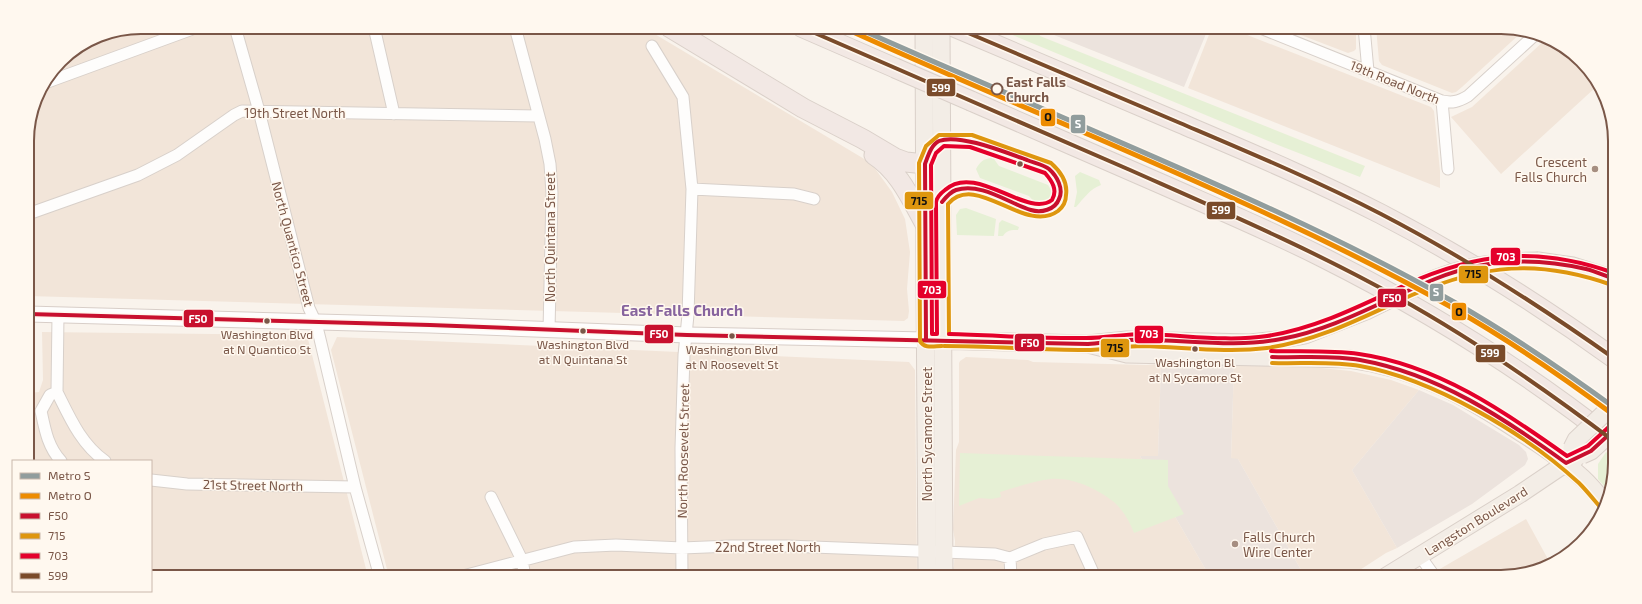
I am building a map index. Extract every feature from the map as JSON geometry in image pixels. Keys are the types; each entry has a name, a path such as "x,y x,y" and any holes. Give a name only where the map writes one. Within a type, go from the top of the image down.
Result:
{"highway":[{"path":"681,34 803,108 863,139 895,158 906,162 933,165"},
{"path":"817,34 1270,232 1371,283 1450,328 1498,359 1578,414 1608,437"},
{"path":"970,34 1307,178 1380,214 1431,241 1508,287 1608,354"},
{"path":"828,121 890,168 905,189 925,224"}],"main road":[{"name":"North Sycamore Street","path":"924,34 933,165 934,340 927,552 928,570"},
{"name":"North Sycamore Street","path":"941,34 933,165 925,224 934,340 944,570"},
{"path":"34,314 430,325 549,331 687,335 1088,344 1127,340 1236,343 1271,341 1305,335 1366,311 1422,285 1460,270 1498,263 1538,261 1573,266 1608,277"},
{"path":"1088,344 1127,354 1207,357 1336,358 1360,360 1407,372 1458,394 1504,421 1573,456 1581,476 1601,499"},
{"name":"Langston Boulevard","path":"1573,456 1576,440 1608,410"},
{"name":"Langston Boulevard","path":"1397,570 1513,498 1573,456 1591,451 1608,435"}],"street":[{"path":"53,80 179,34"},
{"name":"North Quantico Street","path":"237,34 259,111 309,308 316,323 355,487 378,570"},
{"path":"376,34 394,114"},
{"name":"North Quintana Street","path":"517,34 548,151 551,179 549,331"},
{"name":"19th Road North","path":"1276,34 1442,101 1452,103 1468,96 1531,39"},
{"path":"1365,34 1368,71"},
{"name":"North Roosevelt Street","path":"652,46 683,98 692,189 681,448 682,570"},
{"path":"1442,101 1448,169"},
{"name":"19th Street North","path":"34,212 138,175 178,155 234,115 242,112 259,111 538,116"},
{"path":"692,189 794,194 814,199"},
{"path":"58,315 57,392 74,427 94,453 104,460"},
{"path":"57,392 50,395 41,411 46,434 54,453 60,460"},
{"name":"21st Street North","path":"152,480 188,484 355,487"},
{"path":"491,497 522,560 524,570"},
{"path":"1011,570 1010,558 1044,544 1077,537 1092,570"},
{"name":"22nd Street North","path":"485,570 574,547 616,545 682,548 787,546 995,554 1010,558"},
{"path":"1420,556 1429,570"}],"shaded area":[{"path":"655,34 871,163 892,192 905,219 910,252 907,289 909,311 908,318 904,321 34,296 34,134 38,113 48,88 56,76 71,61 94,45 127,35"},
{"path":"1052,34 1206,34 1184,87"},
{"path":"1209,34 1245,34 1431,107 1434,111 1440,171 1440,188 1188,88"},
{"path":"1298,34 1356,34 1356,49 1348,53"},
{"path":"1377,34 1501,34 1518,35 1462,87 1456,92 1452,93 1382,65 1379,61"},
{"path":"1542,43 1560,52 1571,61 1594,89 1501,174 1451,117 1472,107"},
{"path":"42,332 307,335 366,570 152,570 152,460 34,460 34,392 39,392 43,380"},
{"path":"337,337 909,362 915,370 917,570 387,570 331,350"},
{"path":"966,357 1028,360 1033,362 1146,365 1161,364 1158,456 1140,456 1206,570 953,570 955,541 953,529 956,450 959,442 960,361"},
{"path":"1161,364 1234,365 1231,458 1238,459 1301,570 1206,570 1140,456 1158,456"},
{"path":"1234,365 1321,368 1351,371 1391,380 1419,390 1352,470 1397,548 1386,553 1360,570 1301,570 1238,459 1231,459"},
{"path":"1419,390 1453,405 1519,445 1526,452 1528,459 1525,465 1472,504 1397,548 1352,470"},
{"path":"1526,519 1548,559 1522,568 1508,570 1438,570"}],"green space":[{"path":"1010,34 1039,34 1040,36 1365,166 1360,177 1278,145"},
{"path":"991,158 994,159 999,166 1048,185 1052,192 1051,198 1043,204 1037,205 1029,196 980,178 976,169 982,161"},
{"path":"1080,172 1099,180 1101,185 1090,191 1076,207 1074,207 1077,192 1075,176"},
{"path":"966,208 996,219 994,236 957,235 956,215 960,209"},
{"path":"1002,220 1019,227 1018,230 1009,231 1003,236 998,236 999,223"},
{"path":"1606,452 1608,454 1605,487 1598,479 1598,464"},
{"path":"960,453 1168,460 1168,486 1184,514 1134,533 1126,516 1114,502 1092,488 1076,482 1059,479 1026,484 1000,492 1001,497 992,499 979,498 959,506"}],"metro line":[{"name":"O","path":"857,34 1183,176 1274,217 1363,260 1451,307 1492,332 1553,371 1608,411"},
{"name":"S","path":"871,34 1234,192 1367,255 1454,302 1495,327 1556,366 1608,403"}],"transit line":[{"name":"599","path":"817,34 1198,200 1265,230 1365,279 1481,347 1608,437"},
{"name":"599","path":"970,34 1256,156 1381,214 1471,264 1608,354"},
{"name":"715","path":"942,346 927,346 922,344 920,341 919,163 926,146 939,135 972,135 1051,163 1065,181 1066,197 1064,204 1058,211 1045,216 1031,215 1016,211 986,198 972,195 959,196 948,204 949,334"},
{"name":"F50","path":"926,340 925,164 934,145 939,141 948,139 970,142 996,149 1042,165 1055,175 1061,191 1057,203 1051,208 1043,211 1035,211 1022,207 985,191 965,188 950,193 942,202"},
{"name":"703","path":"944,146 970,147 1045,173 1052,182 1054,196 1052,200 1041,204 1029,203 986,186 971,182 957,183 939,195 936,202 937,334 932,334 931,165 936,153 944,146"},
{"name":"703","path":"949,334 1069,338 1093,338 1144,334 1252,338 1303,328 1321,322 1432,274 1458,265 1483,260 1508,256 1534,256 1586,264 1608,271"},
{"name":"F50","path":"34,314 430,325 687,335 1088,344 1122,340 1243,343 1281,339 1321,328 1359,313 1435,279 1472,267 1509,262 1548,263 1586,269 1608,277"},
{"name":"715","path":"944,346 1085,350 1143,346 1221,350 1267,348 1286,345 1323,334 1438,285 1487,271 1511,269 1560,271 1608,284"},
{"name":"703","path":"1271,351 1359,354 1416,368 1469,392 1519,423 1567,456 1588,446 1608,428"},
{"name":"F50","path":"1272,357 1349,358 1389,367 1416,376 1443,387 1494,414 1566,463 1591,451 1608,435"},
{"name":"715","path":"1272,363 1327,363 1360,366 1388,373 1417,383 1447,396 1505,427 1532,445 1579,483 1599,505"}],"place":[{"name":"East Falls Church","path":"997,89"},
{"name":"Crescent Falls Church","path":"1595,169"},
{"name":"Washington Blvd at N Quantico St","path":"267,321"},
{"name":"Washington Blvd at N Quintana St","path":"583,331"},
{"name":"Washington Blvd at N Roosevelt St","path":"732,336"},
{"name":"Washington Bl at N Sycamore St","path":"1195,349"},
{"name":"Falls Church Wire Center","path":"1235,544"}],"district":[{"name":"East Falls Church","path":"682,310"}]}
